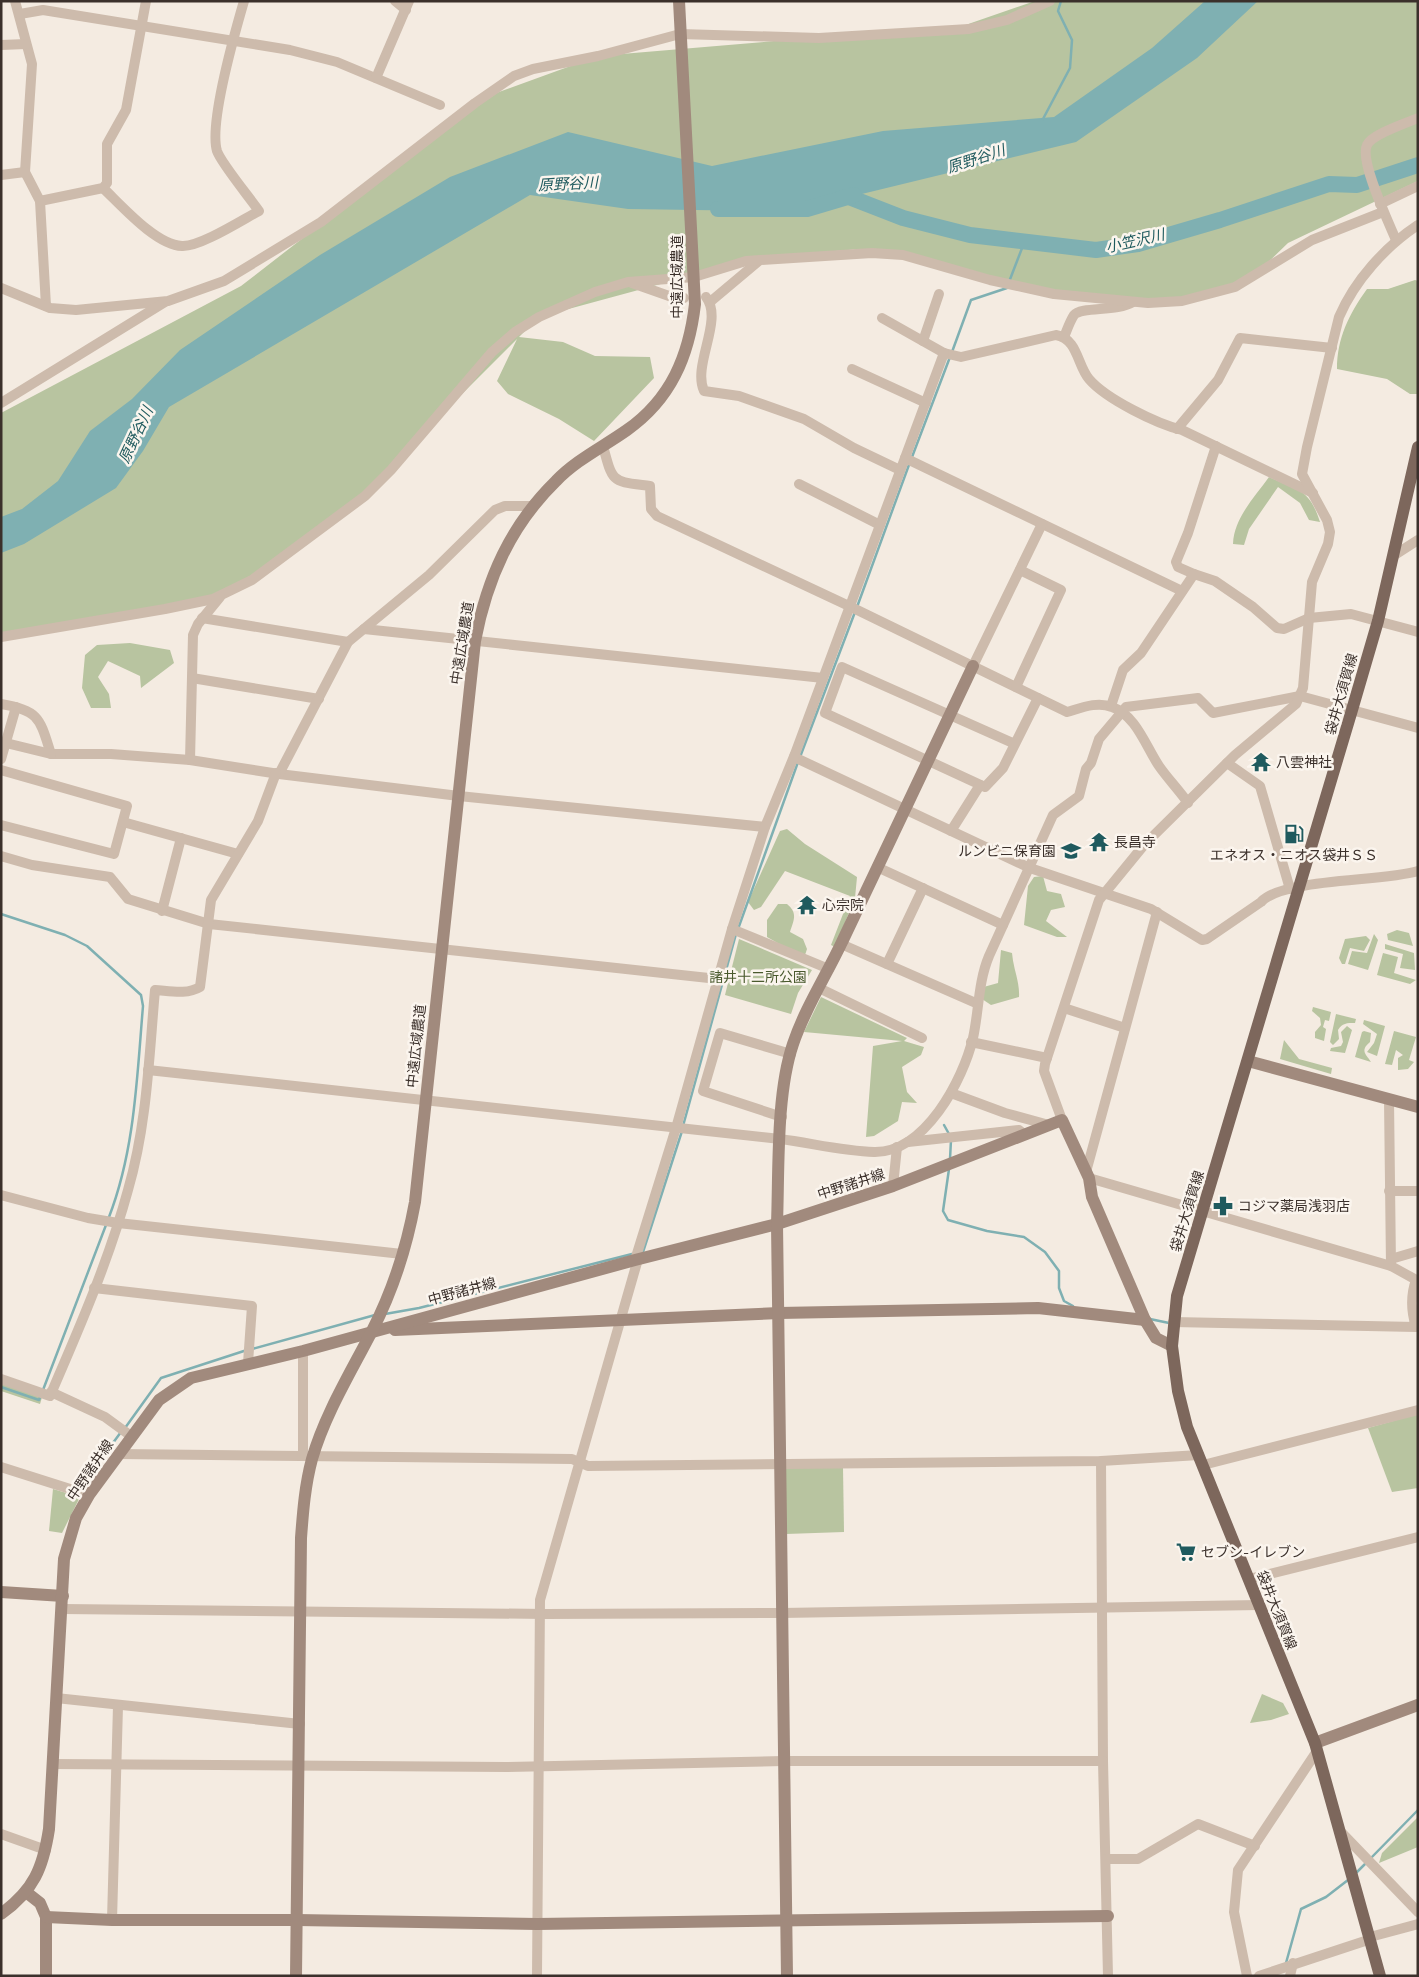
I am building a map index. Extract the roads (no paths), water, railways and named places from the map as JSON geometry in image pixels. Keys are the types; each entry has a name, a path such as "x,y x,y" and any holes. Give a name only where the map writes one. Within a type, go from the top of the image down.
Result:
{"main road":[{"name":"袋井大須賀線","path":"1380,1976 1356,1883 1316,1747 1188,1427 1178,1391 1172,1346 1177,1296 1248,1061 1295,887 1352,710 1378,621 1418,446"}],"street":[{"path":"15,1 32,64 25,172 40,201 46,306"},
{"path":"40,201 103,188 107,183 107,144 126,110 146,1"},
{"path":"103,188 146,228 170,243 184,246 206,239 259,211 218,152 215,131 233,41 244,1"},
{"path":"376,78 408,6 395,1"},
{"name":"中遠広域農道","path":"296,1976 300,1610 303,1512 308,1457 372,1331 402,1254 415,1202 475,641 482,607 496,565 507,544 532,506 574,464 603,446 646,414 660,400 681,365 688,345 693,321 694,264 678,1"},
{"path":"1,288 46,306 76,310 168,300 224,281 321,222 476,103 523,71 681,40 819,38 960,30 1007,20 1050,1"},
{"path":"20,14 43,10 290,50 337,62 440,105"},
{"path":"1,45 26,44"},
{"path":"1396,240 1381,208 1368,165 1367,145 1374,137 1418,118"},
{"path":"1,175 25,172"},
{"path":"1,637 165,609 220,597 252,580 365,496 391,470 492,352 515,332 538,317 568,303 628,282 694,278 746,261 841,254 904,255 1022,288 1133,302 1182,301 1235,287 1312,240 1381,208 1418,186"},
{"path":"1172,1346 1156,1338 1144,1320 1092,1197 1088,1175 1062,1120 1044,1071 1099,900 1144,845 1227,763 1296,704 1300,696 1303,688 1312,582 1328,544 1330,532 1327,520 1314,493 1302,474 1306,447 1339,317 1345,302 1396,240 1418,225"},
{"path":"760,260 708,299 708,343 701,375 704,391 739,396 804,419 854,448 900,470"},
{"path":"628,282 669,296 684,298"},
{"path":"923,341 939,294"},
{"path":"1,403 168,300"},
{"path":"1064,336 1075,314 1082,310 1124,308 1133,302"},
{"path":"882,318 946,353 961,358 1056,335 1064,336 1071,342 1088,378 1100,390 1163,426 1177,429 1216,446 1314,493"},
{"path":"1177,429 1218,380 1240,338 1332,348"},
{"path":"537,1976 538,1767 542,1614 540,1600 584,1464 637,1259 732,928 765,827 794,757 900,470 946,353"},
{"path":"852,369 926,403"},
{"path":"603,446 610,474 619,482 650,486 651,509 657,516 849,606 1067,712 1096,704 1110,706 1122,712 1133,724 1160,766 1188,802"},
{"path":"1216,446 1188,533 1176,562 1178,567 1215,581 1254,607 1277,628 1284,628 1309,618 1352,614 1418,632"},
{"path":"905,458 1182,591"},
{"path":"799,484 880,524"},
{"path":"1,1379 50,1396 75,1338 118,1223 136,1156 145,1111 155,990 183,992 193,991 200,987 211,900 258,821 278,774 348,642 429,575 495,510 505,506 532,506"},
{"path":"787,1976 777,1224 780,1139 790,1054 801,1023 906,810 1042,524"},
{"path":"1393,556 1418,540"},
{"path":"1016,687 1061,590 1020,570"},
{"path":"1110,706 1123,670 1142,653 1194,574"},
{"path":"190,760 193,635 202,618 220,597"},
{"path":"202,618 348,642"},
{"path":"364,629 823,678"},
{"path":"1015,744 842,666 824,713 985,787 994,780 1003,768 1015,744 1038,698"},
{"path":"192,678 319,699"},
{"path":"893,1186 901,1145 935,1118 951,1093 971,1042 983,970 1053,815 1079,796 1086,769 1091,763 1099,739 1126,707 1198,698 1213,713 1300,696 1418,728"},
{"path":"1,704 16,707 34,715 40,721 51,754"},
{"path":"1,759 16,707"},
{"path":"6,743 51,754 111,754 190,760 278,774 458,796 765,827"},
{"path":"794,757 1030,868 1106,892 1157,912 1202,940 1207,939 1261,902 1268,895 1295,887 1376,880 1418,872"},
{"path":"1227,763 1260,786 1295,887"},
{"path":"1,770 127,806 114,854 1,825"},
{"path":"951,831 980,785"},
{"path":"122,822 238,854"},
{"path":"162,911 181,838"},
{"path":"1,856 32,865 110,877 128,899 209,924 718,979"},
{"path":"877,867 1003,925"},
{"path":"887,964 923,888"},
{"path":"1088,1175 1125,1028 1157,912"},
{"path":"732,928 829,969"},
{"path":"841,944 978,1004"},
{"path":"819,988 922,1038"},
{"path":"1064,1008 1125,1028"},
{"path":"782,1117 703,1091 720,1033 790,1054"},
{"path":"971,1042 1047,1058"},
{"path":"1248,1061 1418,1108"},
{"path":"148,1070 780,1139 875,1152 901,1145 1019,1130 1025,1135"},
{"path":"951,1093 1005,1113 1049,1125"},
{"path":"1389,1100 1391,1262"},
{"name":"中野諸井線","path":"1,1914 26,1892 41,1868 46,1850 49,1829 64,1559 69,1539 76,1518 89,1494 159,1400 173,1389 191,1378 303,1351 637,1259 777,1224 893,1186 1062,1120"},
{"path":"1088,1175 1203,1211 1391,1262 1417,1281 1412,1306 1417,1327 1173,1322"},
{"path":"1389,1191 1418,1191"},
{"path":"1,1194 88,1218 118,1223 402,1254"},
{"path":"1391,1262 1418,1251"},
{"path":"94,1288 252,1306 248,1363"},
{"path":"372,1331 779,1313 1038,1308 1144,1320"},
{"path":"303,1351 308,1457"},
{"path":"51,1392 106,1417 131,1436"},
{"path":"118,1454 572,1459 584,1464 1201,1460 1418,1410"},
{"path":"1101,1461 1103,1761 1108,1976"},
{"path":"1,1467 89,1494"},
{"path":"1249,1579 1418,1537"},
{"path":"1,1592 62,1602 300,1610 542,1614 782,1613 1259,1605"},
{"path":"56,1698 300,1724"},
{"path":"1247,1976 1234,1912 1238,1870 1255,1846 1316,1747 1418,1705"},
{"path":"112,1920 118,1706"},
{"path":"52,1764 538,1767 783,1762 1103,1761"},
{"path":"1106,1859 1138,1859 1198,1824 1255,1846"},
{"path":"1341,1832 1418,1912"},
{"path":"1,1834 46,1850"},
{"path":"26,1892 40,1903 46,1917 46,1976"},
{"path":"46,1917 112,1920 296,1920 537,1924 786,1919 1108,1916"},
{"path":"1259,1976 1278,1972 1293,1963 1418,1924"},
{"path":"1290,1976 1293,1963"}],"water":[{"path":"1205,1 1258,1 1197,58 1076,142 833,201 763,211 628,209 530,195 169,407 143,451 116,488 24,544 1,553 1,517 22,509 58,481 90,431 132,399 180,350 320,255 450,177 568,132 712,166 883,131 1054,117 1152,48"}],"waterway":[{"path":"1043,119 1070,68 1072,40 1058,11 1061,1"},
{"name":"小笠沢川","path":"849,197 903,218 970,235 1096,250 1138,244 1220,220 1329,184 1357,185 1418,165"},
{"name":"原野谷川","path":"718,209 807,209 854,195"},
{"path":"1009,282 1024,243"},
{"path":"952,352 971,300 1007,288"},
{"path":"912,457 950,357"},
{"path":"857,607 910,462"},
{"path":"800,757 855,612"},
{"path":"738,929 798,762"},
{"path":"1,914 65,935 87,946 141,995 143,1006 134,1113 118,1192 109,1217"},
{"path":"683,1126 736,934"},
{"path":"944,1125 949,1134"},
{"path":"643,1252 682,1131"},
{"path":"950,1159 951,1140"},
{"path":"949,1169 943,1211 948,1220 987,1231 1024,1237 1045,1252 1059,1271 1059,1288 1064,1301 1073,1306"},
{"path":"43,1390 106,1225"},
{"path":"385,1314 419,1308 632,1254"},
{"path":"252,1349 375,1315"},
{"path":"1150,1319 1169,1323"},
{"path":"125,1428 161,1378 247,1350"},
{"path":"1,1387 39,1400 41,1395"},
{"path":"82,1485 121,1432"},
{"path":"1370,1859 1418,1810"},
{"path":"1356,1873 1366,1863"},
{"path":"1286,1963 1301,1909 1326,1897 1348,1880"}],"place":[{"name":"八雲神社","path":"1261,762"},
{"name":"エネオス・ニオス袋井ＳＳ","path":"1294,834"},
{"name":"長昌寺","path":"1099,842"},
{"name":"ルンビニ保育園","path":"1071,851"},
{"name":"心宗院","path":"807,905"},
{"name":"コジマ薬局浅羽店","path":"1223,1206"},
{"name":"セブン-イレブン","path":"1186,1552"}],"park label":[{"name":"諸井十二所公園","path":"758,977"}]}
